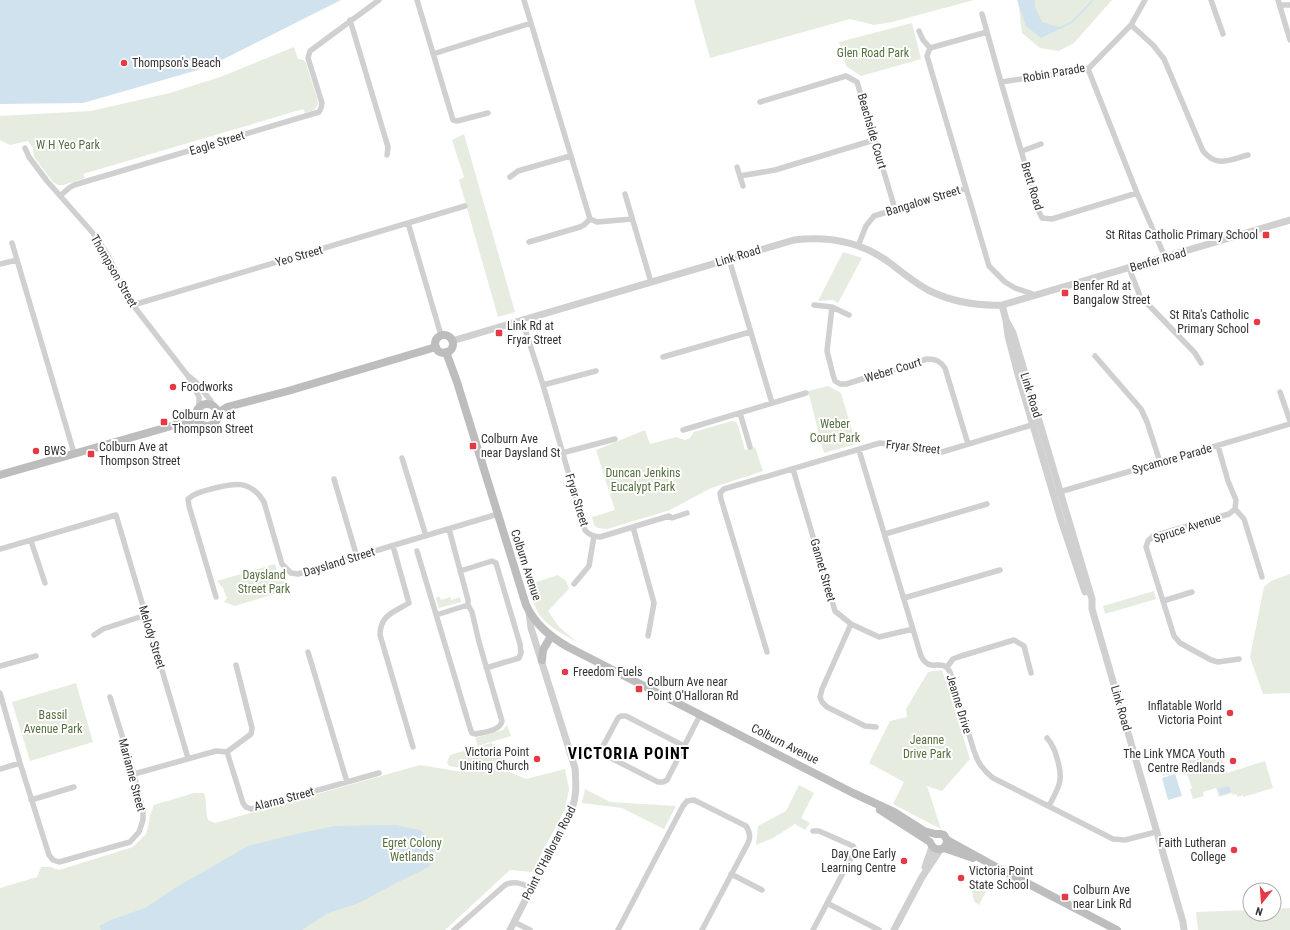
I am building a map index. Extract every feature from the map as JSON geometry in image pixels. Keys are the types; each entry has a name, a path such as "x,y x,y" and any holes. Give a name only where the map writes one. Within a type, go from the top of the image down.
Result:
{"main road":[{"path":"441,335 449,337 452,341 452,346 446,352 441,352 436,347 436,340 441,335"},
{"path":"218,413 227,407 288,391 436,347"},
{"name":"Colburn Avenue","path":"446,352 457,382 526,605 529,612 540,627 568,647 853,793 894,812 919,829 944,835 947,840 992,865 1117,930"},
{"path":"206,404 210,405 215,407 218,413 218,420 207,427 200,424 196,419 196,413 199,408 206,404"},
{"path":"0,475 196,419"},
{"path":"542,660 543,650 551,636"},
{"name":"Colburn Avenue","path":"853,793 937,847 992,865"},
{"path":"936,834 932,837 937,847 947,844 947,840"}],"street":[{"path":"379,0 350,20 388,147 387,155"},
{"path":"417,0 453,120 456,121 488,113"},
{"path":"524,0 590,219 597,222 632,219"},
{"name":"Robin Parade","path":"1001,82 1088,69 1131,25 1145,0"},
{"path":"1211,0 1223,34"},
{"path":"1290,5 1279,3 1290,40"},
{"path":"982,14 1001,82"},
{"name":"Eagle Street","path":"60,196 74,185 319,112 322,108 322,103 308,54 311,49 350,20"},
{"path":"433,54 531,23"},
{"path":"1131,25 1153,45 1164,59 1203,151 1208,158 1217,162 1224,162 1248,155"},
{"path":"920,31 923,40 930,48"},
{"path":"930,48 987,32"},
{"path":"930,48 927,56 966,188"},
{"path":"1088,69 1137,193 1165,258"},
{"name":"Beachside Court","path":"760,102 846,76 858,82 895,209"},
{"name":"Brett Road","path":"1001,82 1042,218 1052,219 1137,193"},
{"path":"740,176 775,170 874,140"},
{"path":"1022,151 1041,144"},
{"name":"Thompson Street","path":"25,148 29,157 60,196 92,232 106,252 132,305 188,376 199,397 199,408"},
{"path":"510,177 518,172 570,156"},
{"path":"737,167 743,186"},
{"name":"Bangalow Street","path":"858,246 866,226 874,216 966,188 989,266 1005,282 1015,288 1033,294"},
{"path":"625,194 651,282"},
{"name":"Yeo Street","path":"132,305 465,206"},
{"path":"529,242 580,227 590,219"},
{"name":"Benfer Road","path":"1002,305 1033,294 1165,258 1290,220"},
{"path":"408,223 441,335"},
{"name":"Link Road","path":"452,341 779,244 820,238 858,246 879,255 915,282 930,291 945,297 978,305 1002,305 1008,336 1092,599 1092,609 1156,832 1183,926 1187,930"},
{"path":"12,243 74,453"},
{"path":"729,259 772,403"},
{"path":"0,264 16,260"},
{"path":"1129,268 1140,296 1195,353 1200,363"},
{"path":"814,305 832,307 849,315"},
{"name":"Weber Court","path":"832,307 827,351 832,375 835,381 840,384 846,384 928,359 941,362 945,368 968,444"},
{"name":"Fryar Street","path":"522,320 543,385 585,530 594,536 600,536 669,516 672,518 687,513"},
{"path":"663,357 750,332"},
{"path":"1095,356 1141,409 1148,422 1160,462"},
{"path":"543,385 596,371"},
{"name":"Thompson Street","path":"188,376 196,382 211,401 210,405"},
{"path":"1280,392 1290,423"},
{"path":"683,430 806,393"},
{"path":"740,413 750,448"},
{"name":"Sycamore Parade","path":"1057,493 1218,446 1290,423"},
{"name":"Fryar Street","path":"767,652 720,493 724,489 880,443 942,452 1036,424"},
{"path":"562,453 615,439"},
{"name":"Spruce Avenue","path":"1218,446 1228,481 1236,500 1236,509 1228,514 1153,536 1148,541 1146,547 1174,636 1180,643 1211,660 1218,662 1239,659"},
{"name":"Jeanne Drive","path":"859,450 886,534 912,629 921,656 928,665 940,664 947,667 950,672 974,751 984,770 993,778 1113,839 1125,840 1156,832"},
{"path":"402,458 426,536"},
{"name":"Gannet Street","path":"793,469 836,611 851,624 879,637 912,629"},
{"path":"334,479 357,557"},
{"name":"Daysland Street","path":"216,597 189,506 188,499 192,495 230,484 245,485 254,489 264,502 282,564 291,573 298,574 498,514"},
{"path":"886,534 987,504"},
{"path":"1236,509 1244,519 1262,577"},
{"name":"Melody Street","path":"31,541 116,515 188,758"},
{"path":"633,527 654,603 648,636"},
{"path":"417,551 472,733 476,734 498,728 502,721 486,668 472,612 468,605 456,550 449,529"},
{"path":"574,584 589,566 594,536"},
{"path":"0,549 31,541 44,583"},
{"path":"393,546 409,603 386,617 382,622 380,636 413,747"},
{"path":"460,571 492,561 496,563 520,644 521,653 519,658 486,668"},
{"path":"904,598 1000,570"},
{"path":"1163,600 1192,592"},
{"path":"436,615 468,605"},
{"name":"Point O'Halloran Road","path":"510,930 572,809 576,799 577,790 575,768 531,628 529,612"},
{"path":"94,635 103,629 146,615"},
{"path":"851,624 820,696 822,702 827,707 864,726 876,727"},
{"path":"947,667 953,659 1014,640 1024,646 1031,673"},
{"path":"308,652 346,782"},
{"path":"0,666 36,656"},
{"path":"134,774 216,751 227,752 251,734 252,728 236,665"},
{"path":"0,692 31,800 74,787"},
{"name":"Marianne Street","path":"31,800 49,855 53,860 59,862 130,842 139,832 143,820 143,811 134,774 110,697"},
{"path":"684,746 626,716 621,716 618,718 602,748 605,755 658,782 663,782 667,780 700,715"},
{"path":"1047,738 1053,745 1061,771 1060,785 1049,806"},
{"name":"Alarna Street","path":"227,752 243,803 246,807 251,809 379,773"},
{"path":"0,769 20,763"},
{"path":"618,930 683,806 687,801 694,800 746,826 750,831 750,838 702,930"},
{"path":"813,831 819,831 853,846 855,850 813,930"},
{"path":"894,930 937,847"},
{"path":"731,874 762,890"},
{"path":"454,930 505,885 511,882 518,882 532,888"},
{"path":"827,903 880,930"},
{"path":"514,922 530,930"}],"green space":[{"path":"694,0 974,0 892,22 874,25 850,19 710,58"},
{"path":"1018,0 1112,0 1074,43 1059,51 1040,48 1022,33"},
{"name":"Glen Road Park","path":"912,23 921,59 861,76 846,66 839,42"},
{"name":"W H Yeo Park","path":"294,47 298,59 304,60 306,63 318,101 317,106 312,111 305,113 303,109 83,174 85,178 63,185 58,185 53,182 34,157 33,148 28,141 10,145 0,140 0,116 91,111 170,93 223,76"},
{"path":"464,134 515,312 498,317 459,180 464,177 452,140"},
{"path":"843,252 862,258 838,303 833,300 818,301"},
{"name":"Weber Court Park","path":"828,386 841,393 856,444 824,453 808,391"},
{"name":"Duncan Jenkins Eucalypt Park","path":"732,421 736,422 738,425 745,450 755,447 763,471 711,488 670,510 607,529 598,528 594,525 592,517 615,510 596,450 645,430 650,444 676,437 685,440 690,438 694,432"},
{"name":"Daysland Street Park","path":"275,564 277,572 287,580 284,591 235,606 224,602 227,598 223,588 217,581"},
{"path":"1290,574 1290,693 1263,694 1250,657 1264,587 1271,581"},
{"path":"558,575 566,581 569,589 548,611 559,627 577,642 556,630 543,619 539,614 527,585"},
{"path":"1154,591 1156,599 1105,614 1103,606"},
{"path":"439,596 441,600 450,597 451,600 460,597 461,602 439,608 436,598"},
{"name":"Jeanne Drive Park","path":"942,670 970,759 942,791 927,786 941,829 893,804 904,782 869,763 890,721 907,717 906,709 928,672"},
{"name":"Bassil Avenue Park","path":"76,683 93,742 30,761 12,702"},
{"path":"507,725 511,736 478,746 475,738 503,730"},
{"name":"Egret Colony Wetlands","path":"491,743 500,748 505,765 512,773 526,779 565,769 569,789 565,809 532,872 510,870 445,930 0,930 0,888 37,877 41,867 50,867 59,870 133,847 146,834 154,805 194,793 204,793 208,820 215,823 420,765 462,772 461,768 449,766 447,762 450,755"},
{"path":"1220,751 1227,773 1265,761 1273,788 1243,797 1243,795 1237,797 1237,794 1233,795 1232,793 1219,797 1216,788 1203,792 1204,796 1193,799 1190,789 1192,788 1187,774 1183,775 1181,770 1163,776 1161,769"},
{"path":"799,785 814,793 801,818 810,823 805,830 795,824 773,838 756,845 758,826 786,811"},
{"path":"585,789 610,802 676,806 664,829 622,808 582,803"},
{"path":"981,880 987,882 987,889 979,905 974,901 972,891"},
{"path":"1282,908 1290,908 1290,930 1198,930 1196,912 1242,910 1242,922 1282,922"}],"water":[{"name":"Thompson's Beach","path":"0,0 341,0 208,67 83,103 0,104"},
{"path":"1017,0 1035,0 1035,6 1042,22 1062,28 1041,38 1026,26"},
{"path":"1175,774 1182,796 1168,800 1162,778"},
{"path":"1229,786 1231,792 1220,795 1218,789"},
{"path":"395,825 420,830 436,846 429,867 359,903 328,913 302,930 101,930 99,926 111,920 145,908 175,888 248,846 335,826"}],"waterway":[{"path":"1060,28 1072,22 1093,0"}],"place":[{"name":"Thompson's Beach","path":"124,63"},
{"name":"St Ritas Catholic Primary School","path":"1266,235"},
{"name":"Benfer Rd at Bangalow Street","path":"1065,293"},
{"name":"St Rita's Catholic Primary School","path":"1257,322"},
{"name":"Link Rd at Fryar Street","path":"499,333"},
{"name":"Foodworks","path":"173,387"},
{"name":"Colburn Av at Thompson Street","path":"164,422"},
{"name":"Colburn Ave near Daysland St","path":"473,446"},
{"name":"BWS","path":"36,451"},
{"name":"Colburn Ave at Thompson Street","path":"91,454"},
{"name":"Freedom Fuels","path":"565,672"},
{"name":"Colburn Ave near Point O'Halloran Rd","path":"639,689"},
{"name":"Inflatable World Victoria Point","path":"1230,713"},
{"name":"Victoria Point Uniting Church","path":"537,759"},
{"name":"The Link YMCA Youth Centre Redlands","path":"1233,761"},
{"name":"Faith Lutheran College","path":"1234,850"},
{"name":"Day One Early Learning Centre","path":"904,861"},
{"name":"Victoria Point State School","path":"961,878"},
{"name":"Colburn Ave near Link Rd","path":"1065,897"}],"district":[{"name":"VICTORIA POINT","path":"629,753"}]}
